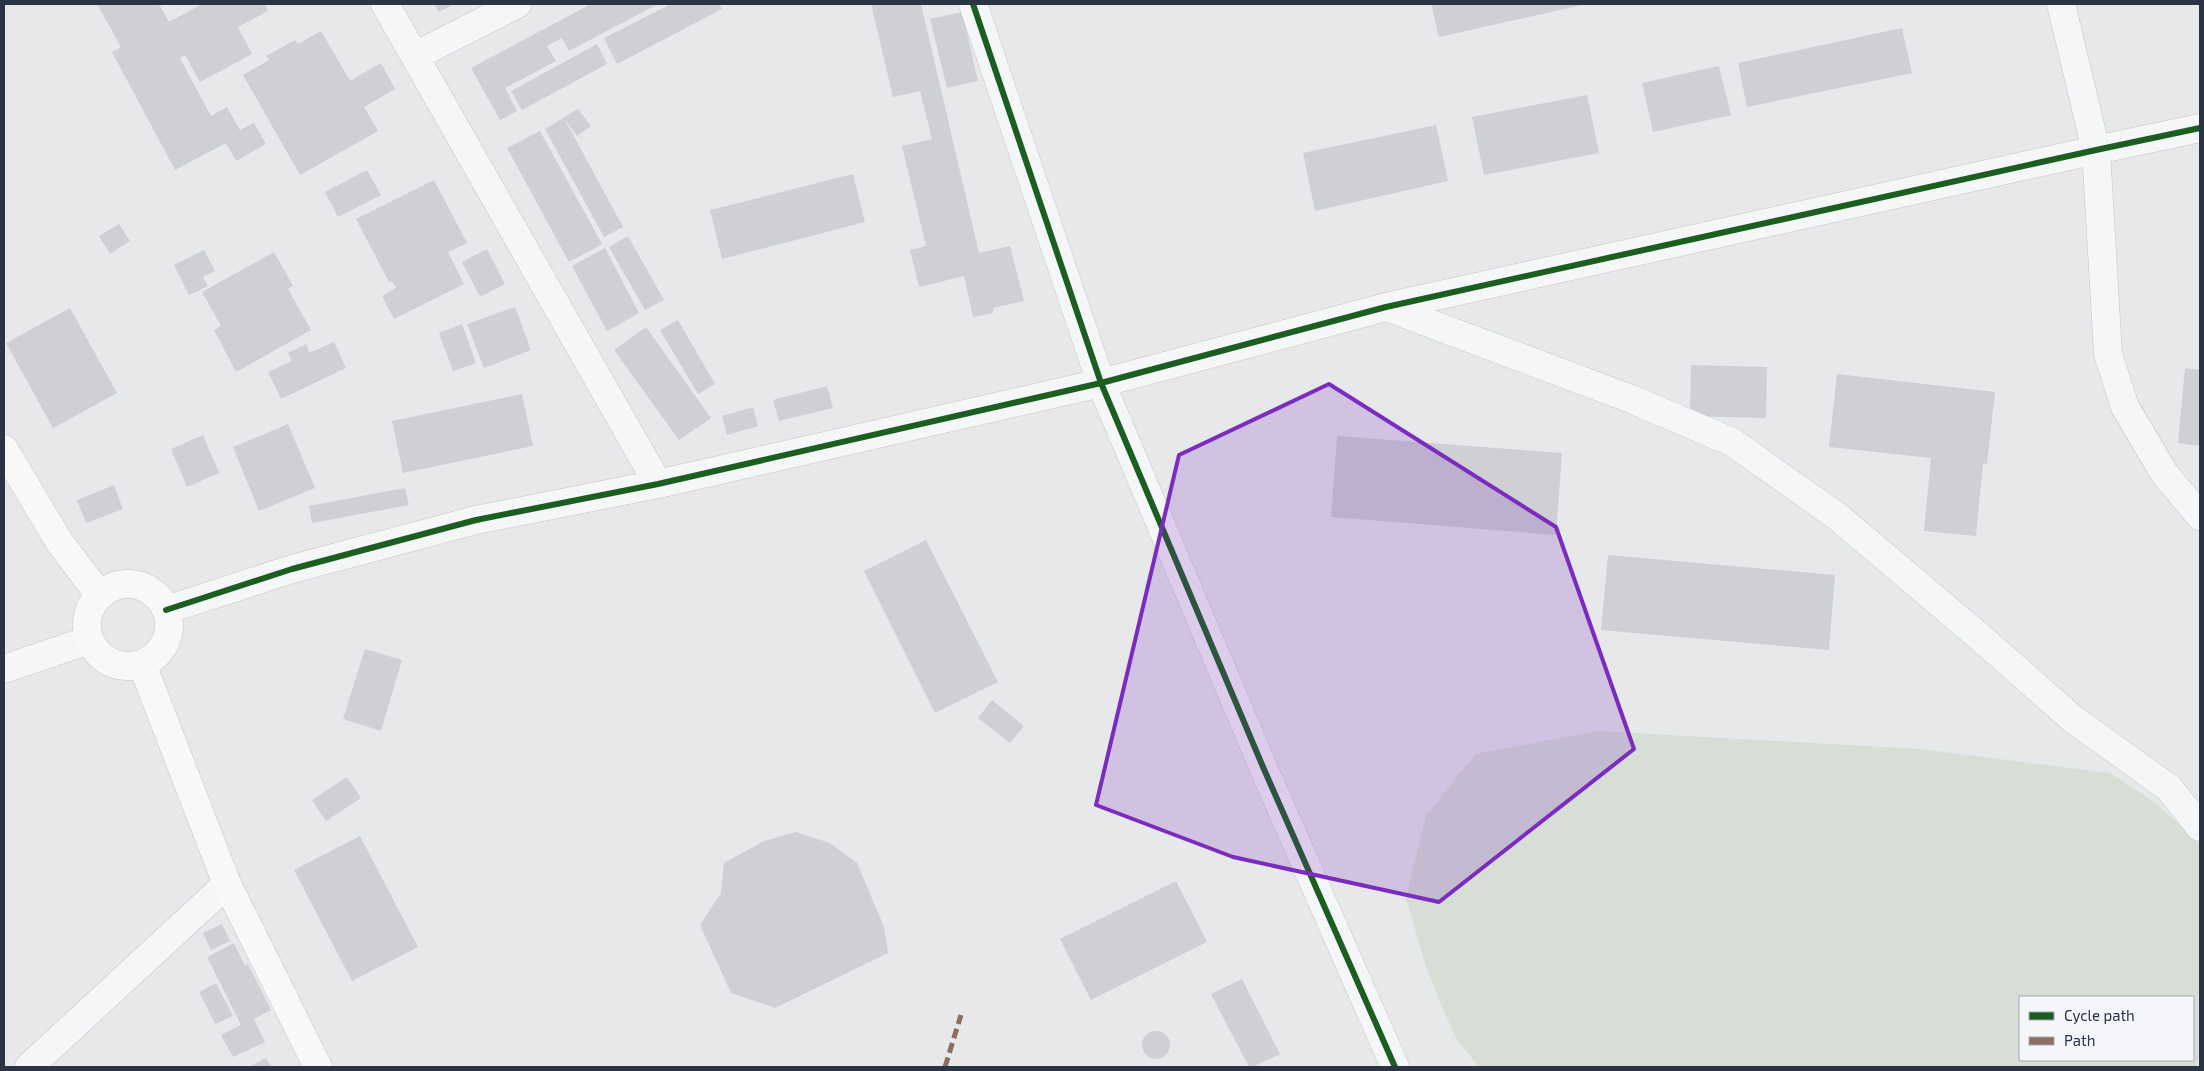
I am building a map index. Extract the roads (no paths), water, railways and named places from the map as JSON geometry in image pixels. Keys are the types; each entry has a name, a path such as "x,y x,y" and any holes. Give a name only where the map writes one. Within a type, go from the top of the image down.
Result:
{"main road":[{"path":"4,449 60,543 99,594"},
{"path":"129,583 145,587 158,596 166,610 170,626 165,642 156,655 142,664 126,666 110,662 97,653 89,640 86,623 90,608 99,594 113,586 129,583"},
{"path":"142,664 227,884 318,1067"}],"street":[{"path":"385,4 658,484"},
{"path":"415,56 517,4"},
{"path":"973,4 1101,383 1263,767 1395,1067"},
{"path":"2061,4 2096,150 2108,354 2125,407 2164,473 2200,516"},
{"path":"166,610 292,568 476,520 658,484 1101,383 1386,307 2200,128"},
{"path":"1386,307 1631,399 1732,442 1838,517 2074,720 2169,788 2200,827"},
{"path":"4,669 89,640"},
{"path":"29,1067 227,884"}]}
